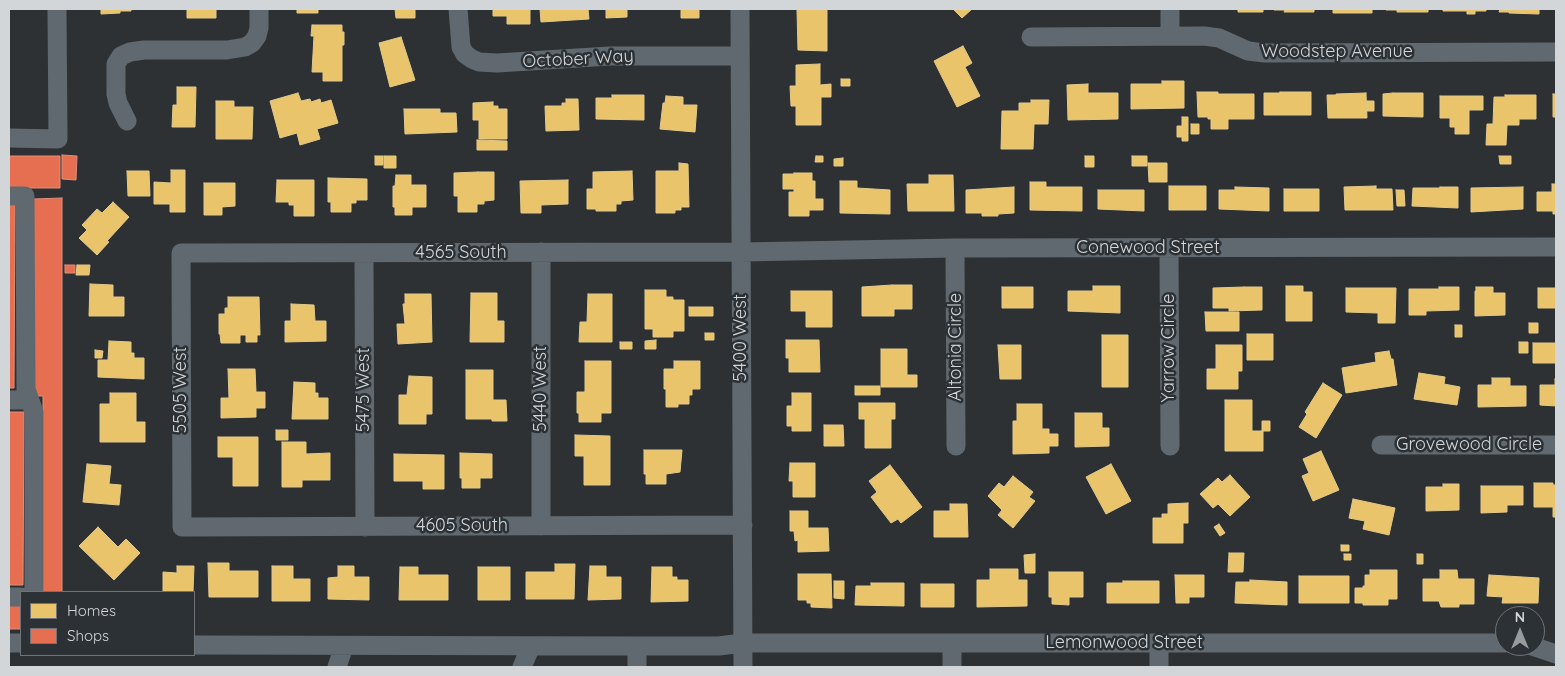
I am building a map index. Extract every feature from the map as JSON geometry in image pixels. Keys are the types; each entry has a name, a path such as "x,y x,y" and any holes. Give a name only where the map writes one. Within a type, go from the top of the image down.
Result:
{"street":[{"path":"9,132 9,138 58,138 57,9"},
{"path":"127,121 116,94 115,70 117,60 121,56 137,51 245,48 252,44 257,36 259,9"},
{"name":"October Way","path":"458,9 461,48 465,54 479,62 497,63 610,56 740,56"},
{"name":"5400 West","path":"740,9 743,667"},
{"path":"1170,9 1170,36"},
{"name":"Woodstep Avenue","path":"1031,37 1213,36 1248,51 1264,53 1556,52"},
{"path":"9,196 25,196 26,389 34,412 34,591"},
{"name":"Conewood Street","path":"741,252 955,248 1556,247"},
{"name":"Altonia Circle","path":"955,248 956,446"},
{"name":"Yarrow Circle","path":"1169,249 1170,446"},
{"name":"5440 West","path":"540,252 541,526"},
{"name":"4565 South","path":"181,254 741,252"},
{"name":"5475 West","path":"364,253 365,526"},
{"name":"5505 West","path":"181,254 182,527"},
{"path":"9,400 30,400"},
{"name":"Grovewood Circle","path":"1381,445 1556,445"},
{"name":"4605 South","path":"182,527 742,525"},
{"name":"Lemonwood Street","path":"195,644 719,646 742,643 1495,643"},
{"path":"952,643 952,667"},
{"path":"1159,643 1159,667"},
{"path":"337,667 344,646"},
{"path":"522,667 531,646"},
{"path":"637,646 637,667"}],"building: Homes":[{"path":"101,9 131,9 131,11 101,14"},
{"path":"187,9 216,9 216,18 187,18"},
{"path":"297,9 318,9 318,13 297,13"},
{"path":"395,9 415,9 415,18 396,18"},
{"path":"493,9 530,9 530,24 507,24 507,16 493,16"},
{"path":"540,9 588,9 589,19 541,22"},
{"path":"606,9 627,9 627,17 606,18"},
{"path":"681,9 699,9 699,18 681,18"},
{"path":"827,9 827,51 798,50 797,10"},
{"path":"953,9 972,9 962,18"},
{"path":"1238,9 1263,9 1263,12 1238,12"},
{"path":"1274,9 1314,9 1314,12 1284,12 1285,10"},
{"path":"1333,9 1372,9 1372,13 1333,13"},
{"path":"1386,9 1428,9 1428,12 1397,12 1397,10"},
{"path":"1443,9 1486,9 1486,11 1475,11 1475,14 1467,14 1467,11 1443,11"},
{"path":"1500,9 1539,9 1539,14 1499,12"},
{"path":"312,25 342,25 344,45 342,45 342,81 323,81 323,72 312,72 314,36 311,36"},
{"path":"401,37 415,80 390,87 379,43"},
{"path":"963,46 972,63 965,67 980,96 957,107 934,61"},
{"path":"820,64 820,85 831,84 831,97 821,97 821,125 796,125 796,106 791,106 790,86 796,86 796,65"},
{"path":"841,79 850,79 850,86 841,86"},
{"path":"1162,81 1184,81 1184,108 1131,109 1131,84 1162,84"},
{"path":"1088,84 1088,93 1118,93 1118,119 1068,120 1067,85"},
{"path":"177,87 196,87 195,127 172,127 173,105 177,105"},
{"path":"1197,92 1254,94 1254,119 1228,119 1228,129 1211,129 1211,119 1208,119 1208,117 1198,117"},
{"path":"1311,92 1311,115 1264,115 1264,93"},
{"path":"298,93 301,101 310,99 311,102 320,99 321,103 331,100 338,123 317,129 320,139 300,145 297,133 280,138 270,101"},
{"path":"1366,93 1367,118 1328,118 1327,95"},
{"path":"1423,93 1423,117 1383,116 1383,94"},
{"path":"1553,94 1556,94 1556,117 1553,117"},
{"path":"612,95 644,95 644,120 596,119 596,98 612,98"},
{"path":"1505,95 1536,95 1536,119 1519,119 1519,125 1507,125 1506,145 1486,145 1487,124 1493,124 1494,97 1505,97"},
{"path":"666,96 683,97 683,105 697,105 695,132 660,129 663,103 665,103"},
{"path":"1440,96 1483,96 1483,110 1469,110 1469,134 1455,134 1455,127 1450,127 1450,118 1440,118"},
{"path":"566,99 578,99 579,130 546,131 545,106 562,106 562,103 566,103"},
{"path":"1031,100 1049,100 1048,124 1034,124 1033,149 1001,149 1002,111 1019,111 1019,103 1031,103"},
{"path":"216,101 234,101 234,107 253,107 252,139 216,139"},
{"path":"1367,101 1374,101 1374,111 1367,111"},
{"path":"493,102 493,106 498,106 498,109 507,109 507,139 479,139 479,120 473,120 473,103"},
{"path":"404,109 440,109 440,113 456,113 457,132 405,134"},
{"path":"1182,117 1188,117 1188,141 1182,141 1182,137 1177,137 1177,126 1182,126"},
{"path":"1191,124 1199,124 1199,134 1191,134"},
{"path":"477,140 507,141 507,150 477,150"},
{"path":"375,156 383,156 383,165 375,165"},
{"path":"384,156 396,156 396,168 384,168"},
{"path":"816,156 823,156 823,162 815,162"},
{"path":"1085,156 1094,156 1094,167 1085,167"},
{"path":"1132,156 1147,156 1147,166 1132,166"},
{"path":"1499,156 1511,156 1511,164 1500,164"},
{"path":"843,158 843,166 834,166 834,159"},
{"path":"679,163 688,164 689,207 681,207 681,210 675,210 675,213 656,213 656,171 679,171"},
{"path":"1148,163 1167,163 1167,182 1149,182"},
{"path":"171,170 185,170 185,212 170,212 170,204 154,204 154,182 171,183"},
{"path":"127,171 149,171 150,196 128,196"},
{"path":"632,171 633,200 621,201 621,204 616,204 616,211 587,209 587,189 593,189 593,172"},
{"path":"494,172 494,200 484,201 484,204 477,204 477,212 458,212 458,196 454,196 454,173"},
{"path":"812,173 812,181 815,181 815,199 823,199 823,210 809,210 809,216 789,216 789,192 794,192 794,189 783,189 783,174"},
{"path":"396,175 411,175 411,185 426,185 426,207 412,207 412,215 395,215 393,186 395,186"},
{"path":"929,175 953,175 954,211 908,211 907,184 929,184"},
{"path":"328,178 367,179 367,200 356,200 356,203 351,203 351,212 331,212 331,202 328,202"},
{"path":"277,180 314,180 314,216 294,216 294,205 289,205 289,202 276,202"},
{"path":"568,180 568,204 541,205 541,213 521,213 520,181"},
{"path":"840,181 857,181 857,188 890,190 890,214 840,213"},
{"path":"1030,182 1046,182 1046,187 1082,187 1082,211 1030,210"},
{"path":"204,183 235,183 235,206 222,207 222,215 204,215"},
{"path":"1552,184 1556,184 1556,214 1553,214 1553,211 1537,211 1537,192 1552,192"},
{"path":"1169,186 1206,186 1206,210 1169,210"},
{"path":"1376,186 1376,189 1392,189 1393,210 1345,210 1344,187"},
{"path":"1014,187 1014,213 982,216 982,213 966,213 966,190"},
{"path":"1235,187 1269,188 1269,211 1219,209 1219,190 1235,190"},
{"path":"1458,187 1458,208 1412,206 1413,188"},
{"path":"1523,187 1523,209 1471,212 1471,188"},
{"path":"1284,189 1319,189 1319,211 1284,211"},
{"path":"1098,190 1144,190 1144,211 1098,209"},
{"path":"1396,190 1404,190 1405,206 1397,206"},
{"path":"113,202 129,217 97,255 79,238 87,230 82,225 97,209 102,213"},
{"path":"77,265 90,265 89,275 76,275"},
{"path":"90,284 113,285 113,297 124,297 124,316 89,316"},
{"path":"912,285 912,309 894,309 894,316 862,316 862,287"},
{"path":"1093,286 1120,286 1120,313 1068,311 1068,291 1093,291"},
{"path":"1286,286 1303,286 1303,292 1312,292 1312,321 1286,321"},
{"path":"1002,287 1033,287 1033,308 1002,308"},
{"path":"1262,287 1262,310 1229,311 1229,308 1213,308 1213,288"},
{"path":"1439,287 1459,287 1459,310 1426,311 1426,315 1409,315 1409,289 1439,289"},
{"path":"1476,287 1493,287 1493,293 1505,293 1505,315 1475,316"},
{"path":"1346,288 1396,288 1395,323 1378,323 1378,313 1346,312"},
{"path":"1538,288 1556,288 1556,308 1538,308"},
{"path":"645,290 666,290 666,297 673,297 673,300 684,300 684,331 673,331 673,337 653,337 653,329 645,329"},
{"path":"791,291 832,291 832,327 806,327 806,311 791,311"},
{"path":"471,293 497,293 497,321 504,321 504,342 470,342"},
{"path":"405,294 431,294 432,342 398,344 397,324 405,324 403,304 405,304"},
{"path":"588,294 612,294 612,342 579,342 580,322 587,322"},
{"path":"228,297 259,297 260,335 257,335 257,342 246,342 246,335 240,335 240,343 221,343 219,314 225,314 225,308 228,308"},
{"path":"291,304 314,305 315,321 326,321 326,341 285,342 285,321 291,321"},
{"path":"689,307 713,307 713,316 689,316"},
{"path":"1205,312 1239,312 1239,331 1206,331"},
{"path":"1529,323 1538,323 1538,333 1529,333"},
{"path":"1455,325 1462,325 1462,337 1455,337"},
{"path":"705,333 714,333 714,340 705,340"},
{"path":"1247,334 1273,334 1273,360 1247,360"},
{"path":"1102,335 1128,335 1128,387 1102,387"},
{"path":"656,340 656,349 645,349 645,341"},
{"path":"786,340 819,340 820,372 789,372 789,358 786,358"},
{"path":"109,341 131,342 131,353 134,353 134,358 144,358 144,379 98,377 98,360 108,360"},
{"path":"620,342 632,342 632,349 620,349"},
{"path":"1519,342 1528,342 1528,353 1519,353"},
{"path":"1533,343 1556,343 1556,363 1533,363"},
{"path":"998,345 1021,345 1021,379 1000,379"},
{"path":"1216,345 1242,345 1242,371 1238,371 1238,389 1207,389 1207,369 1216,369"},
{"path":"881,349 907,349 907,375 917,375 917,387 881,387"},
{"path":"95,350 103,351 102,358 95,358"},
{"path":"1389,351 1391,359 1393,359 1397,385 1346,393 1342,368 1376,362 1375,353"},
{"path":"585,361 611,361 611,413 601,413 601,422 579,422 577,392 585,392"},
{"path":"674,361 700,361 700,389 692,389 692,395 689,395 689,404 678,404 678,407 666,407 664,369 674,369"},
{"path":"228,369 255,369 256,392 265,392 265,408 256,408 256,417 221,418 221,398 229,398"},
{"path":"466,370 493,370 493,400 506,400 507,421 466,419"},
{"path":"1419,373 1445,377 1444,384 1460,387 1457,405 1414,399"},
{"path":"409,376 432,377 432,414 426,414 426,424 399,424 399,395 407,395"},
{"path":"1492,378 1510,378 1510,386 1526,386 1526,406 1478,407 1478,385 1492,385"},
{"path":"1555,379 1556,406 1540,405 1540,385 1555,385"},
{"path":"294,382 315,383 315,393 318,393 318,398 328,398 328,419 292,419"},
{"path":"1323,383 1342,395 1316,438 1299,427 1307,414 1305,412"},
{"path":"855,386 880,386 880,395 855,395"},
{"path":"110,393 136,393 136,422 145,422 145,442 100,442 100,404 110,404"},
{"path":"792,393 811,393 811,431 792,431 792,426 787,426 787,406 792,406"},
{"path":"1225,400 1252,400 1252,431 1262,431 1262,421 1270,421 1270,431 1263,431 1263,451 1225,451"},
{"path":"859,403 895,403 895,419 891,419 891,448 865,448 865,419 859,419"},
{"path":"1017,404 1042,404 1042,429 1049,429 1049,434 1058,434 1058,446 1049,446 1049,453 1013,454 1013,421 1017,421"},
{"path":"1075,413 1102,413 1102,428 1109,428 1109,446 1075,447"},
{"path":"824,425 843,425 844,446 824,446"},
{"path":"276,430 288,430 288,440 276,440"},
{"path":"575,435 610,436 610,485 584,485 584,456 575,456"},
{"path":"218,437 258,437 258,486 233,486 233,457 218,457"},
{"path":"282,442 306,442 306,454 330,453 330,480 302,480 302,487 282,487"},
{"path":"644,450 682,450 680,472 666,474 666,484 646,484"},
{"path":"1321,451 1339,490 1313,501 1302,476 1309,473 1303,459"},
{"path":"460,453 492,454 492,478 480,478 480,488 462,488"},
{"path":"394,454 444,455 444,489 423,489 423,481 394,481"},
{"path":"790,463 815,463 815,497 793,497 793,481 789,481"},
{"path":"87,464 111,466 109,484 121,485 119,505 83,502"},
{"path":"1111,464 1131,501 1106,514 1086,477"},
{"path":"890,465 922,507 901,523 898,519 891,523 871,497 877,492 869,481"},
{"path":"1230,475 1250,497 1230,516 1218,504 1213,508 1200,494 1218,478 1222,482"},
{"path":"1013,476 1033,492 1029,497 1035,501 1013,528 998,515 1002,510 988,496 999,483 1004,487"},
{"path":"1534,483 1553,483 1553,485 1556,485 1556,517 1553,517 1553,507 1534,507"},
{"path":"1443,484 1459,484 1459,510 1426,511 1426,487 1443,487"},
{"path":"1481,486 1523,486 1523,505 1507,505 1507,512 1481,513"},
{"path":"1353,499 1395,508 1389,535 1363,529 1365,521 1349,518"},
{"path":"1188,503 1188,523 1183,523 1183,543 1153,543 1153,518 1162,518 1162,514 1168,514 1168,504"},
{"path":"950,504 967,504 968,537 934,537 934,511 950,511"},
{"path":"790,511 808,511 808,528 828,528 829,551 798,552 798,540 795,541 794,531 790,531"},
{"path":"1219,524 1225,533 1220,536 1214,527"},
{"path":"98,527 118,547 126,539 140,553 114,580 79,546"},
{"path":"1341,545 1349,545 1349,551 1341,551"},
{"path":"1229,553 1244,553 1243,572 1228,572"},
{"path":"1035,554 1035,573 1025,573 1024,555"},
{"path":"1344,554 1351,554 1351,560 1344,560"},
{"path":"1417,554 1423,554 1423,564 1417,564"},
{"path":"208,563 229,563 229,571 258,571 258,597 209,597"},
{"path":"555,564 575,564 574,599 526,599 526,572 555,572"},
{"path":"177,566 194,566 193,591 163,591 163,572 177,573"},
{"path":"272,566 293,566 293,579 310,579 310,601 272,601"},
{"path":"338,566 354,566 354,577 369,577 369,600 328,599 328,578 338,577"},
{"path":"590,566 606,566 606,577 621,577 621,599 588,600"},
{"path":"400,567 418,567 418,575 448,575 448,600 399,600"},
{"path":"478,567 510,567 510,600 478,600"},
{"path":"652,567 672,567 672,577 677,577 677,580 688,580 688,601 651,602"},
{"path":"990,569 1018,569 1018,580 1027,580 1027,606 977,607 977,580 990,580"},
{"path":"1370,570 1397,570 1397,599 1388,599 1388,605 1363,605 1363,603 1355,603 1355,588 1363,588 1365,586 1365,575 1370,575"},
{"path":"1440,570 1457,570 1458,579 1474,579 1474,604 1459,604 1459,607 1441,607 1439,601 1423,601 1423,579 1440,579"},
{"path":"1049,572 1083,572 1083,597 1069,597 1069,605 1052,604 1052,597 1049,597"},
{"path":"798,574 831,574 832,608 811,607 811,603 807,603 807,600 798,600"},
{"path":"1175,575 1204,575 1204,597 1189,597 1189,603 1176,603"},
{"path":"1489,575 1539,578 1538,603 1502,603 1503,597 1487,596"},
{"path":"1299,576 1349,576 1349,603 1299,603"},
{"path":"1250,580 1287,582 1287,605 1235,603 1236,582 1250,582"},
{"path":"834,581 844,581 844,599 834,598"},
{"path":"1123,581 1159,581 1159,603 1107,603 1107,583 1123,583"},
{"path":"871,583 904,583 904,606 855,605 856,586 871,586"},
{"path":"921,584 954,584 954,607 921,607"}],"building: Shops":[{"path":"62,155 77,156 76,180 62,179"},
{"path":"9,156 60,156 60,188 9,188"},
{"path":"62,198 62,591 43,591 43,396 34,396 33,199"},
{"path":"9,205 15,205 14,388 9,388"},
{"path":"65,265 75,265 75,273 65,273"},
{"path":"9,412 24,412 23,585 9,585"},
{"path":"9,605 20,605 20,629 9,629"}]}
